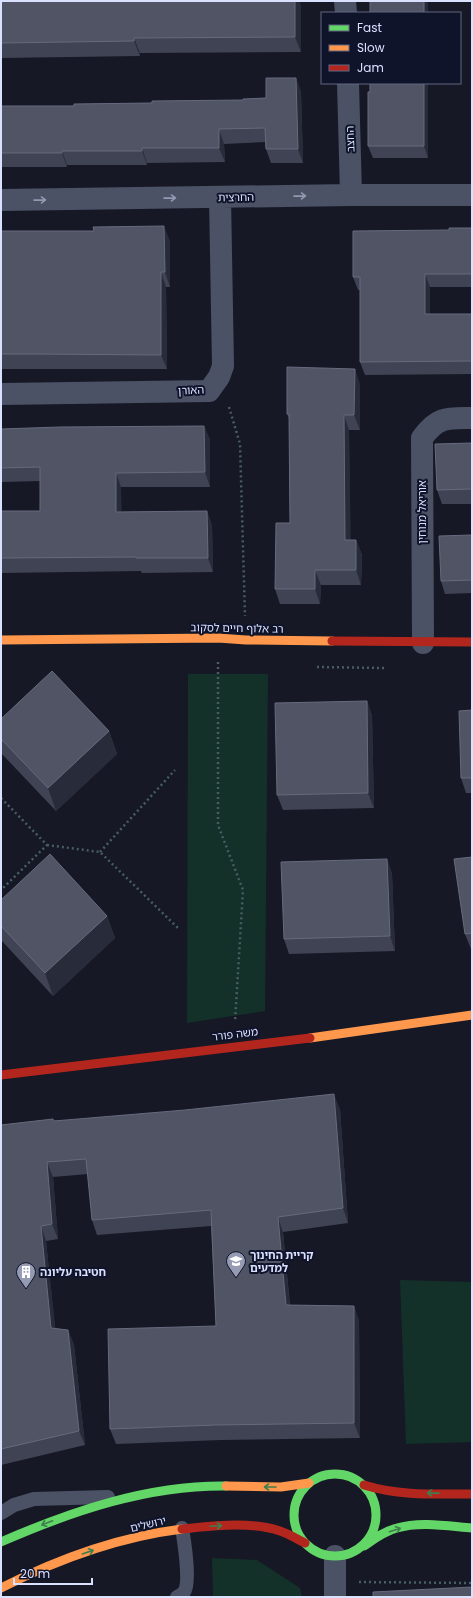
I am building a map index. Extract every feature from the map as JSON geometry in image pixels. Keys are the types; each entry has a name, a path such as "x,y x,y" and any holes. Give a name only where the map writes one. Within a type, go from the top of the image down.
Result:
{"street":[{"path":"345,1 346,12"},
{"name":"החצב","path":"348,84 351,195"},
{"name":"החרצית","path":"1,200 351,195 472,195"},
{"path":"219,377 223,366 220,197"},
{"name":"האורן","path":"1,394 209,390 219,377"},
{"name":"אוריאל מנוחין","path":"423,643 422,438 435,423 447,418 472,418"},
{"name":"רב אלוף חיים לסקוב","path":"1,640 218,638 246,640 423,643 472,642"},
{"name":"משה פורר","path":"1,1075 234,1047 472,1015"},
{"path":"472,1494 393,1492 378,1490 364,1485 347,1475 326,1475 317,1478 302,1491 297,1499 294,1513 299,1536 305,1543 318,1553 335,1556 344,1556 361,1548 382,1534 398,1528 429,1526 472,1528"},
{"path":"1,1542 56,1519 111,1502 142,1496 196,1487 291,1487 309,1484"},
{"path":"361,1548 374,1532 377,1512 371,1493 364,1485"},
{"name":"ירושלים","path":"1,1588 21,1577 96,1549 182,1528 238,1526 270,1528 282,1531 305,1543"},
{"path":"335,1556 335,1590"}],"lane":[{"path":"1,1513 14,1505 34,1499 142,1496"},
{"path":"176,1597 184,1593 187,1586 186,1554 182,1528"}],"path":[{"path":"219,377 240,444 246,640"},
{"path":"218,638 218,825 243,890 234,1047"},
{"path":"100,852 175,770"},
{"path":"1,798 48,845 100,852 178,928"},
{"path":"1,890 48,845"},
{"path":"335,1590 472,1583"}],"green space":[{"path":"188,674 268,674 265,1011 187,1023"},
{"path":"400,1280 472,1282 472,1442 406,1444"},
{"path":"212,1558 257,1560 300,1588 302,1597 213,1597"}],"building":[{"path":"1,1 295,1 295,37 134,38 134,41 1,43"},
{"path":"370,1 424,1 424,12 370,12"},
{"path":"266,78 296,78 298,149 266,149 265,128 219,129 219,148 142,148 142,151 1,153 1,106 74,106 74,104 152,103 152,101 243,100 266,98"},
{"path":"370,84 424,84 424,146 368,146 368,92 370,92"},
{"path":"164,226 165,272 161,272 161,355 1,354 1,231 94,231 93,227"},
{"path":"449,228 472,228 472,274 425,274 425,314 472,314 472,361 360,362 360,277 353,277 353,231 449,230"},
{"path":"287,367 355,369 354,415 344,415 345,540 356,540 356,570 315,570 315,589 275,589 276,523 290,523"},
{"path":"204,426 205,472 116,473 116,512 207,511 208,558 1,558 1,511 40,511 40,467 1,468 1,429"},
{"path":"472,443 472,489 437,490 435,444"},
{"path":"472,535 472,580 441,581 439,536"},
{"path":"52,671 109,731 48,788 1,739 1,719"},
{"path":"367,701 368,793 277,795 275,703"},
{"path":"472,710 472,778 461,778 459,711"},
{"path":"50,854 107,916 45,973 1,926 1,900"},
{"path":"472,857 472,933 465,934 454,859"},
{"path":"387,859 390,936 284,939 281,862"},
{"path":"334,1094 343,1208 278,1217 286,1305 354,1306 354,1423 215,1425 110,1429 108,1329 216,1326 211,1210 92,1220 86,1159 47,1162 52,1224 41,1226 51,1328 68,1330 79,1431 1,1449 1,1125 53,1119 54,1121 185,1110"},
{"path":"472,1587 472,1597 373,1597 373,1592"}],"traffic: fast":[{"path":"335,1474 351,1477 364,1486 373,1499 376,1515 373,1531 364,1544 351,1553 335,1556 319,1553 306,1544 297,1531 294,1515 297,1499 306,1486 319,1477 335,1474"},
{"path":"1,1542 83,1510 139,1495 168,1490 226,1486"},
{"path":"364,1546 388,1531 406,1526 434,1525 472,1528"}],"traffic: slow":[{"path":"1,640 218,638 246,640 332,641"},
{"path":"310,1038 472,1015"},
{"path":"226,1486 281,1487 309,1483"},
{"path":"1,1588 44,1568 89,1551 135,1538 182,1529"}],"traffic: jam":[{"path":"332,641 472,642"},
{"path":"1,1075 310,1038"},
{"path":"364,1485 377,1489 404,1493 472,1494"},
{"path":"182,1529 231,1525 256,1526 280,1531 305,1543"}],"place":[{"name":"קריית החינוך למדעים","path":"236,1278"},
{"name":"חטיבה עליונה","path":"26,1289"}]}
